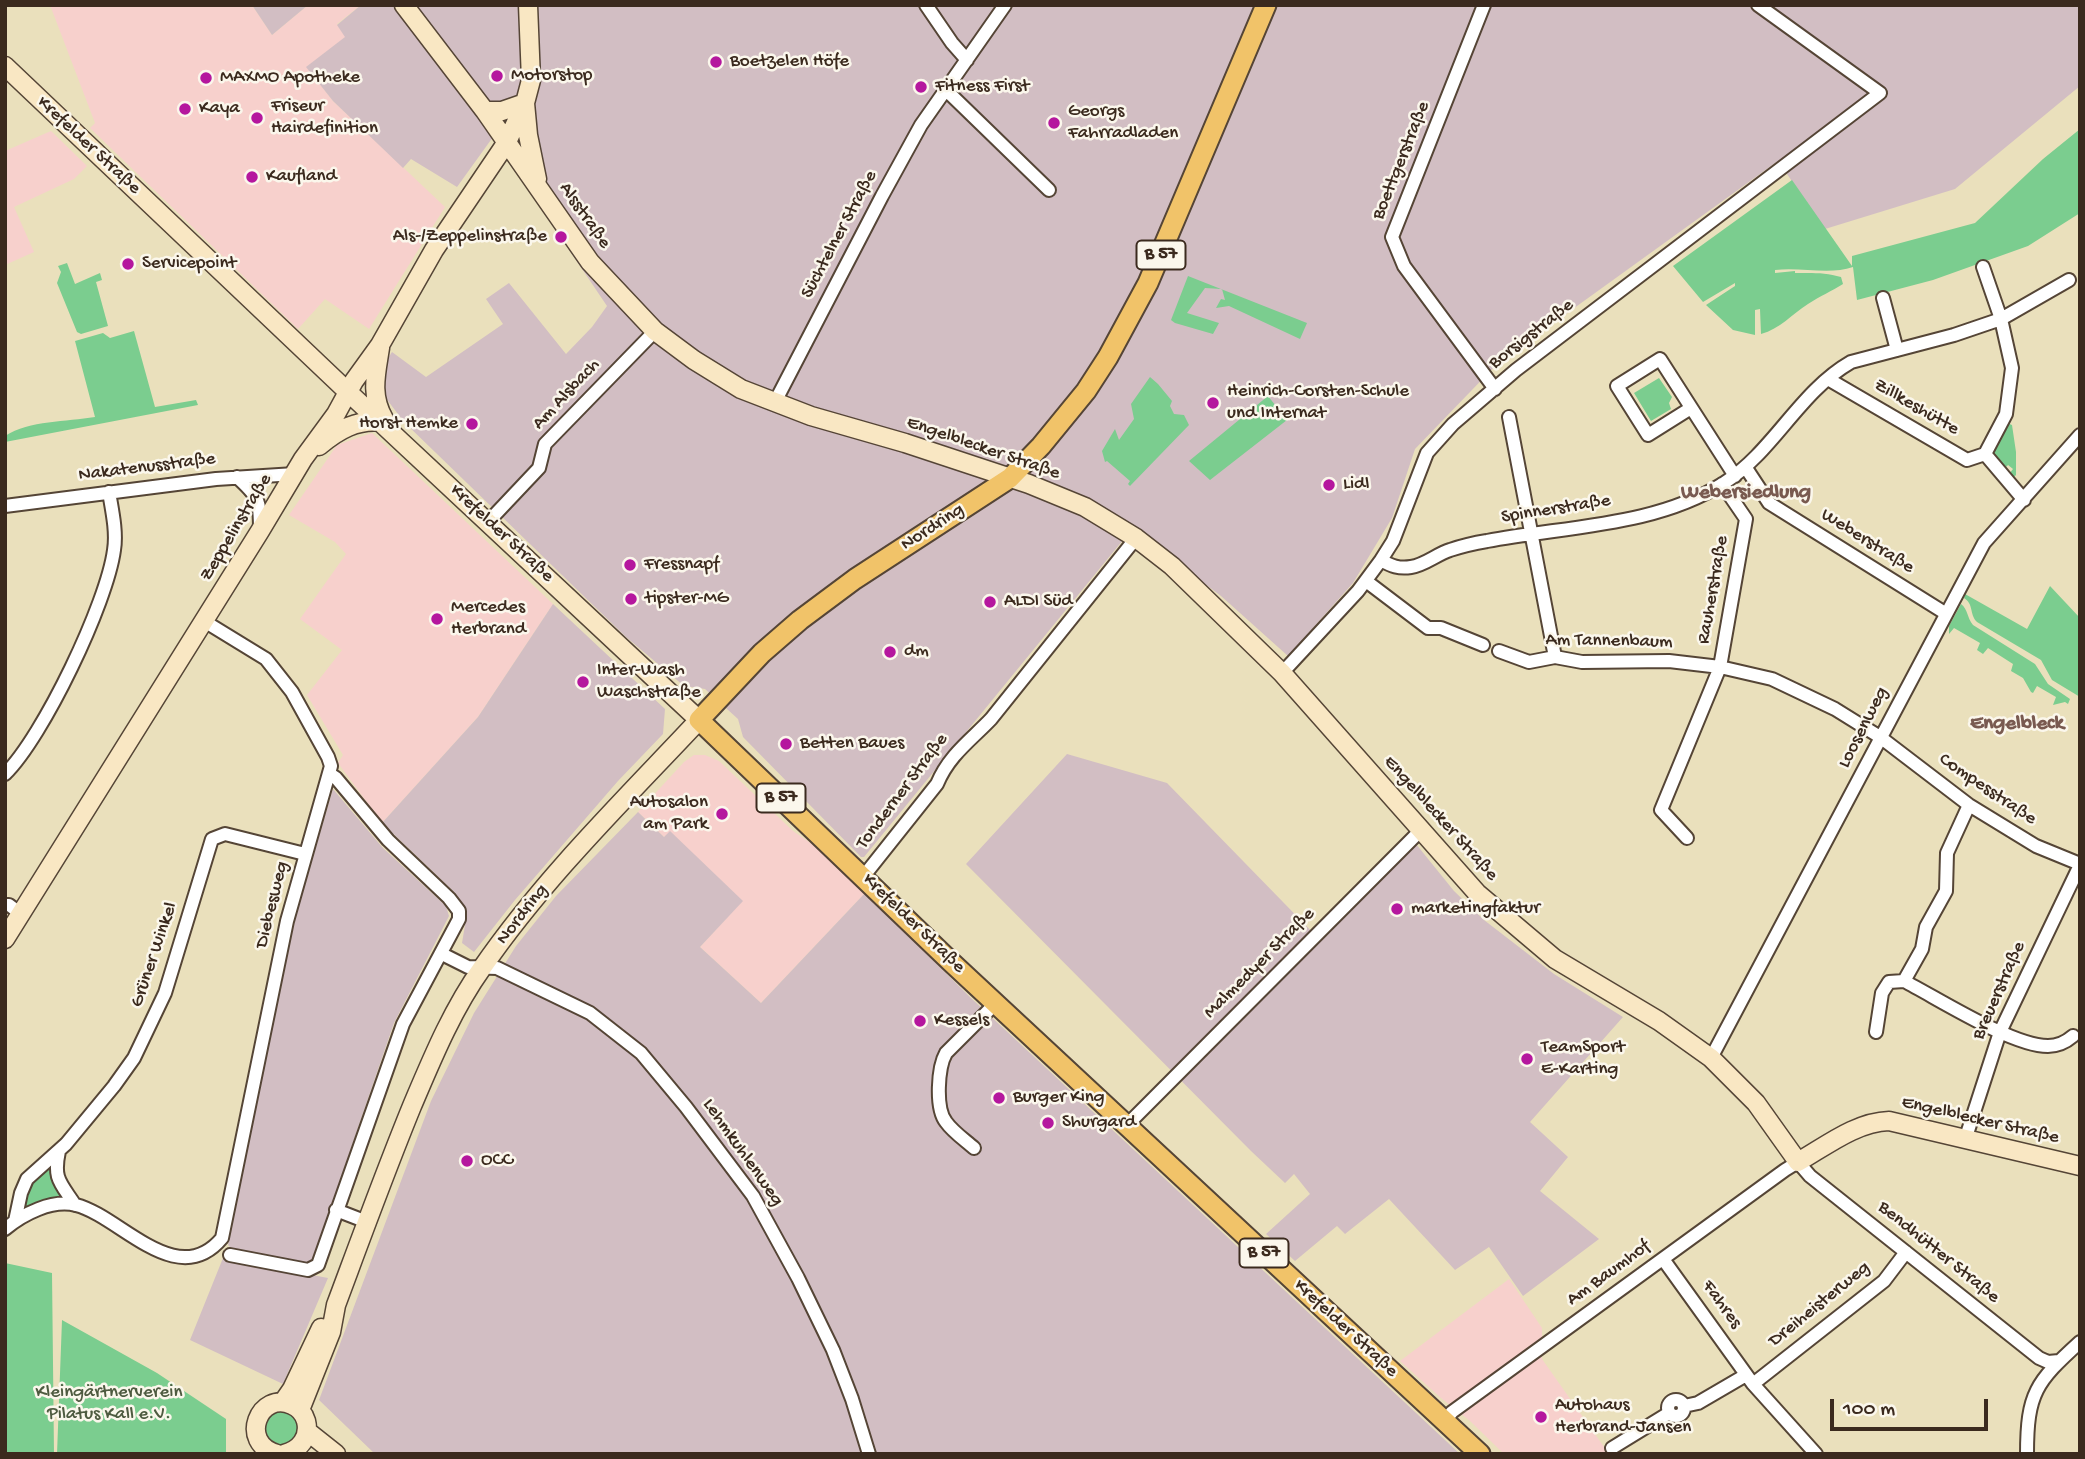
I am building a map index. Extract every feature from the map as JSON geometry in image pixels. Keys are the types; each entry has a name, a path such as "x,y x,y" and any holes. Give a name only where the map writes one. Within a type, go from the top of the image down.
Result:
{"main road":[{"name":"Nordring","path":"699,720 762,653 800,620 855,579 1010,478 1041,446 1086,391 1131,316 1165,247 1266,5"},
{"name":"Krefelder Straße","path":"699,720 996,1003 1480,1454"}],"street":[{"name":"Alsstraße","path":"404,5 485,110 590,262 655,331 725,380 775,402"},
{"path":"528,5 531,80 525,103 528,135 540,189"},
{"path":"926,5 951,43 967,60"},
{"name":"Süchtelner Straße","path":"775,402 921,125 1005,5"},
{"name":"Boettgerstraße","path":"1484,5 1392,237 1404,266 1495,389"},
{"name":"Borsigstraße","path":"1282,673 1366,581 1381,560 1393,541 1427,453 1453,424 1516,370 1880,93 1758,5"},
{"name":"Krefelder Straße","path":"5,66 699,720"},
{"path":"946,90 1049,190"},
{"path":"485,110 502,111 525,103"},
{"name":"Zeppelinstraße","path":"5,939 13,909 204,621 299,466 380,345 434,250 507,142 525,103"},
{"path":"1983,267 2001,319 2012,368 2006,414 1985,454 2024,500"},
{"name":"Zillkeshütte","path":"1809,396 1851,362 1954,335 2001,319 2069,279"},
{"path":"1883,299 1897,350"},
{"name":"Am Alsbach","path":"488,522 539,468 545,444 655,331"},
{"path":"380,345 375,400 387,427"},
{"path":"1691,408 1648,435 1617,386 1660,359 1691,408 1740,472"},
{"name":"Zillkeshütte","path":"1828,379 1967,460 1985,454"},
{"name":"Spinnerstraße","path":"1381,560 1393,567 1413,566 1450,550 1487,541 1658,512 1699,496 1740,472 1809,396"},
{"name":"Engelblecker Straße","path":"775,402 1010,478 1084,507 1136,538 1172,566 1282,673 1477,893 1555,959 1659,1021 1710,1058 1756,1104 1798,1162 1877,1121 1901,1122 2080,1166"},
{"path":"1509,417 1555,657"},
{"path":"299,466 342,429 366,420 387,427"},
{"name":"Loosenweg","path":"1710,1058 1984,543 2080,435"},
{"name":"Nakatenusstraße","path":"5,506 237,477 299,466"},
{"name":"Weberstraße","path":"1740,472 1769,503 1945,613"},
{"path":"237,477 256,494 260,508 260,531"},
{"name":"Rauherstraße","path":"1720,667 1745,519 1722,484"},
{"path":"5,774 15,765 40,725 74,660 105,587 115,548 109,492"},
{"name":"Tonderner Straße","path":"863,877 937,784 944,768 969,738 991,719 1136,538"},
{"path":"1366,581 1428,628 1441,628 1483,645"},
{"path":"204,621 266,659 292,692 309,722 328,757 330,774 388,841 455,905 459,919 403,1024 318,1265 308,1270 230,1255"},
{"name":"Am Tannenbaum","path":"1499,651 1529,662 1555,657 1582,662 1669,661 1720,667 1772,679 1835,709 1880,737"},
{"path":"1687,838 1661,810 1720,667"},
{"name":"Nordring","path":"292,1406 331,1332 336,1305 367,1222 424,1077 458,1006 482,968 562,865 699,720"},
{"name":"Compesstraße","path":"1880,737 1969,805 2036,846 2080,864"},
{"name":"Diebesweg","path":"75,1205 139,1242 183,1257 200,1255 222,1238 287,922 330,774"},
{"path":"1904,981 1922,949 1926,927 1946,891 1947,853 1969,805"},
{"name":"Malmedyer Straße","path":"1127,1125 1421,830"},
{"name":"Grüner Winkel","path":"10,1225 27,1180 59,1151 134,1058 165,993 180,951 212,839 225,834 305,854"},
{"name":"Breuerstraße","path":"1966,1138 2000,1032 2080,864"},
{"path":"442,954 468,967 482,968"},
{"name":"Lehmkuhlenweg","path":"482,968 497,968 590,1013 640,1053 686,1107 752,1196 798,1278 833,1350 869,1454"},
{"path":"1876,1032 1882,993 1889,982 1904,981 2017,1040 2051,1046 2064,1043 2073,1036"},
{"path":"974,1149 945,1122 940,1110 940,1072 946,1053 996,1003"},
{"path":"59,1151 55,1168 60,1184 75,1205"},
{"name":"Bendhütter Straße","path":"1798,1162 1810,1176 2039,1358 2048,1362 2059,1361"},
{"name":"Am Baumhof","path":"1445,1421 1452,1412 1798,1162"},
{"name":"Grüner Winkel","path":"10,1225 34,1210 49,1206 75,1205"},
{"path":"336,1210 367,1222"},
{"name":"Dreiheisterweg","path":"1749,1379 1884,1281 1906,1252"},
{"name":"Fahres","path":"1663,1259 1749,1379 1816,1454"},
{"path":"2027,1454 2028,1411 2041,1381 2080,1342"},
{"path":"1612,1448 1669,1413 1679,1415 1684,1406 1698,1403 1749,1379"},
{"path":"268,1452 256,1434 257,1418 268,1406 292,1406 304,1416 307,1431 298,1452"},
{"path":"307,1431 336,1454"}],"shaded area":[{"path":"50,5 252,5 272,35 308,5 361,5 337,24 346,37 307,67 333,101 445,207 369,329 325,299 298,329 90,128 95,123"},
{"path":"252,5 308,5 272,35"},
{"path":"361,5 2080,5 2080,86 1955,189 1825,229 1778,161 1498,363 1415,449 1392,518 1353,583 1288,656 1221,596 1132,529 864,857 861,857 743,737 738,719 705,689 684,686 626,637 404,422 385,397 380,371 392,352 426,377 503,324 486,299 509,283 566,354 592,327 607,306 493,137 457,187 411,159 403,168 333,101 306,67 345,37 337,25"},
{"path":"51,131 87,166 74,179 14,207 34,252 5,265 5,151"},
{"path":"372,433 553,604 478,717 382,823 338,763 343,755 307,695 342,650 300,619 346,554 335,542 289,515 337,445"},
{"path":"553,604 665,709 663,734 618,781 515,900 474,952 462,943 465,908 454,892 382,823 478,717"},
{"path":"1067,754 1167,783 1321,941 1416,844 1454,891 1484,920 1554,974 1623,1017 1530,1122 1568,1157 1540,1191 1599,1239 1523,1296 1489,1247 1455,1270 1389,1199 1345,1234 1337,1226 1295,1261 1266,1234 1310,1194 1294,1174 1285,1183 1251,1151 966,864"},
{"path":"694,755 705,755 719,761 793,831 815,846 865,893 761,1003 700,947 742,901 670,832 664,837 638,812 684,762"},
{"path":"333,789 383,848 446,906 449,916 394,1023 312,1262 304,1264 232,1249 228,1245 293,922"},
{"path":"638,812 664,837 670,831 743,901 700,947 761,1003 865,893 971,998 1460,1454 375,1454 319,1400 431,1101 474,1013 516,946 556,896"},
{"path":"223,1258 328,1278 283,1384 190,1340"},
{"path":"1509,1279 1542,1328 1542,1359 1609,1454 1504,1454 1400,1361"}],"green space":[{"path":"2080,129 2080,213 2028,246 1933,280 1857,300 1853,267 1835,270 1775,270 1775,273 1795,271 1835,275 1841,277 1843,284 1808,304 1774,329 1761,334 1760,309 1755,310 1755,335 1733,330 1706,305 1735,286 1735,283 1703,302 1673,266 1792,180 1852,266 1852,256 1975,223 2043,159"},
{"path":"67,263 75,284 100,273 102,280 96,282 108,326 81,334 77,332 57,283 61,272 58,266"},
{"path":"1188,276 1221,289 1205,288 1187,313 1219,323 1213,334 1171,320"},
{"path":"1222,289 1307,323 1300,339 1229,306 1216,308 1221,299 1225,300"},
{"path":"134,331 155,407 196,400 198,405 5,442 5,436 26,427 95,417 75,341 103,333 110,338"},
{"path":"1150,377 1172,401 1170,406 1174,414 1184,415 1189,425 1130,486 1130,481 1105,462 1102,451 1115,429 1119,440 1134,419 1131,404"},
{"path":"1659,378 1672,397 1669,403 1671,409 1651,421 1634,393"},
{"path":"1268,396 1287,420 1210,480 1189,461"},
{"path":"2007,423 2012,425 2016,452 2014,477 2009,474 2013,469 2008,465 2004,469 1992,450 1993,442"},
{"path":"2050,586 2080,618 2080,697 2052,680 2041,660 1977,622 1964,598 1965,594 2027,629"},
{"path":"1961,604 1973,625 2035,664 2048,684 2070,699 2068,704 2065,702 2053,705 2056,697 2037,686 2033,693 2031,692 2023,678 2011,671 2013,664 1988,648 1983,654 1977,650 1980,643 1954,628 1949,634 1949,626"},
{"path":"50,1167 65,1199 22,1208 29,1187"},
{"path":"5,1263 52,1273 54,1454 5,1454"},
{"name":"Kleingärtnerverein Pilatus Kall e.V.","path":"62,1320 157,1373 226,1419 226,1454 57,1454"},
{"path":"281,1411 293,1416 298,1428 293,1440 281,1445 269,1440 264,1428 269,1416"}],"place":[{"name":"Boetzelen Höfe","path":"716,62"},
{"name":"Motorstop","path":"497,76"},
{"name":"MAXMO Apotheke","path":"206,78"},
{"name":"Fitness First","path":"921,87"},
{"name":"Kaya","path":"185,109"},
{"name":"Friseur Hairdefinition","path":"257,118"},
{"name":"Georgs Fahrradladen","path":"1054,123"},
{"name":"Kaufland","path":"252,177"},
{"name":"Als-/Zeppelinstraße","path":"561,237"},
{"name":"Servicepoint","path":"128,264"},
{"name":"Heinrich-Corsten-Schule und Internat","path":"1213,403"},
{"name":"Horst Hemke","path":"472,424"},
{"name":"Lidl","path":"1329,485"},
{"name":"Fressnapf","path":"630,565"},
{"name":"tipster-MG","path":"631,599"},
{"name":"ALDI Süd","path":"990,602"},
{"name":"Mercedes Herbrand","path":"437,619"},
{"name":"dm","path":"890,652"},
{"name":"Inter-Wash Waschstraße","path":"583,682"},
{"name":"Betten Baues","path":"786,744"},
{"name":"Autosalon am Park","path":"722,814"},
{"name":"marketingfaktur","path":"1397,909"},
{"name":"Kessels","path":"920,1021"},
{"name":"TeamSport E-Karting","path":"1527,1059"},
{"name":"Burger King","path":"999,1098"},
{"name":"Shurgard","path":"1048,1123"},
{"name":"OCC","path":"467,1161"},
{"name":"Autohaus Herbrand-Jansen","path":"1541,1417"}],"district":[{"name":"Webersiedlung","path":"1746,494"},
{"name":"Engelbleck","path":"2017,725"}]}
